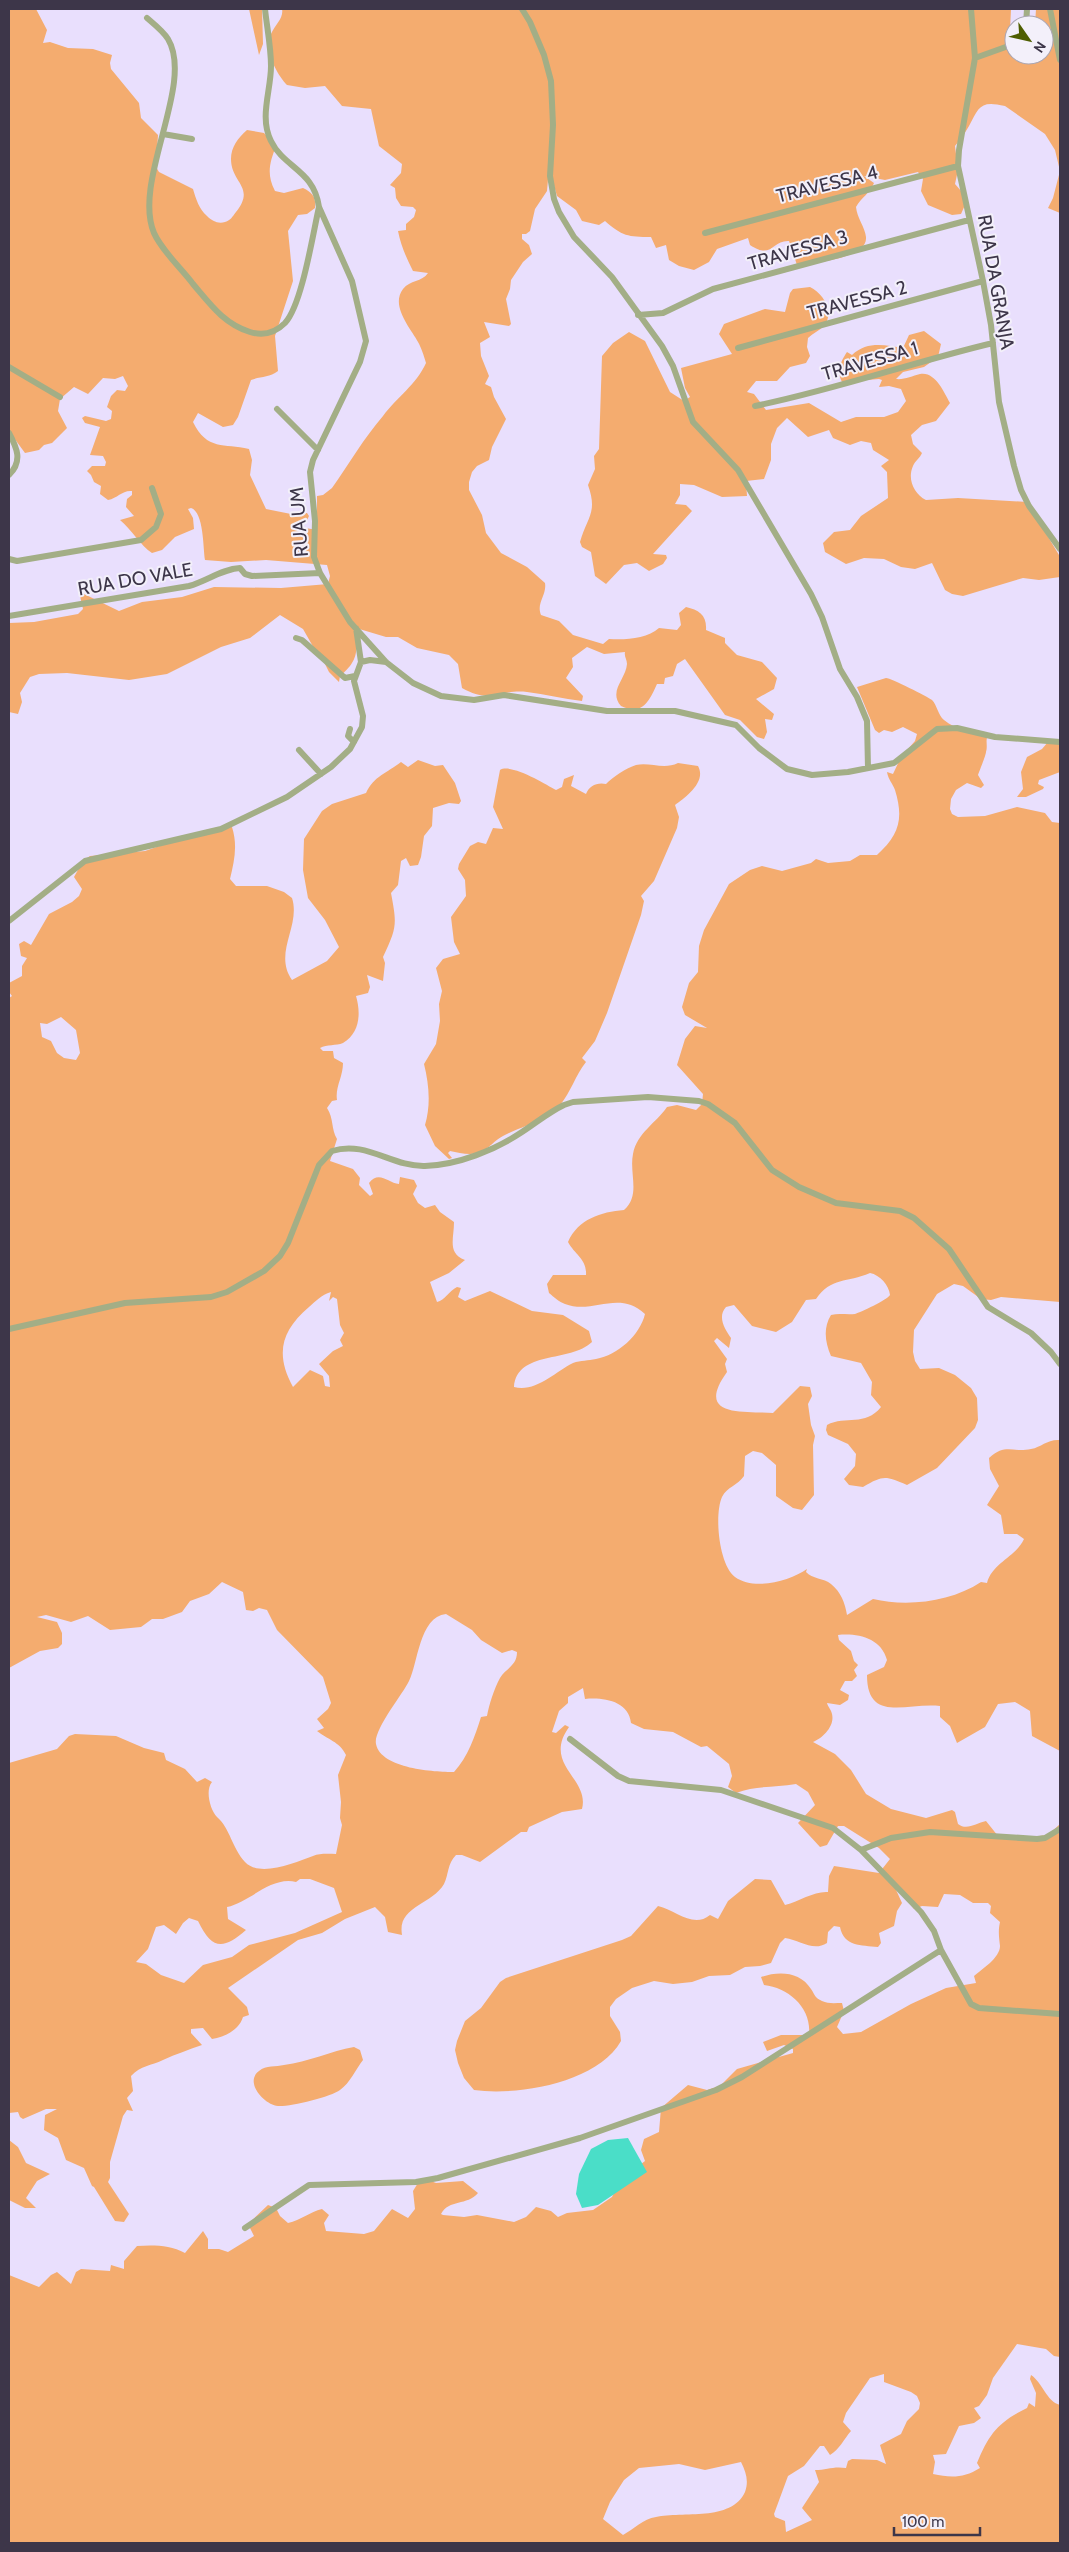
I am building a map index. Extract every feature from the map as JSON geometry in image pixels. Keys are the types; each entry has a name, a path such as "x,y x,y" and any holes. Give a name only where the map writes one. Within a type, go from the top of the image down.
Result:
{"street":[{"name":"RUA UM","path":"265,9 271,68 266,109 268,133 274,146 310,182 318,194 320,207 352,280 366,341 360,362 318,450 310,472 315,522 314,557 320,573 350,622 386,662 413,683 441,696 474,700 504,695 608,711 675,711 736,725 759,748 787,769 812,775 894,763 937,729 957,728 995,737 1060,742"},
{"path":"522,9 530,22 544,55 551,81 553,126 550,176 554,200 564,223 574,237 612,277 669,356 693,422 703,435 738,470 811,594 822,617 840,669 857,697 867,720 868,768"},
{"name":"RUA DA GRANJA","path":"971,9 975,58 961,135 958,166 983,281 993,343 999,402 1021,490 1029,506 1060,549"},
{"path":"1050,9 1060,60"},
{"path":"147,18 169,40 175,62 163,134 149,196 154,232 220,316 235,326 251,332 270,333 284,323 291,314 303,276 320,207"},
{"path":"975,58 1004,48"},
{"path":"163,134 192,139"},
{"name":"TRAVESSA 4","path":"705,233 958,166"},
{"name":"TRAVESSA 3","path":"638,315 663,313 713,289 969,220"},
{"name":"TRAVESSA 2","path":"738,348 983,281"},
{"name":"TRAVESSA 1","path":"755,406 805,396 874,374 993,343"},
{"path":"9,367 60,397"},
{"path":"277,409 318,450"},
{"path":"9,433 18,449 18,461 9,475"},
{"path":"9,559 17,561 141,540 156,527 161,514 152,488"},
{"name":"RUA DO VALE","path":"9,616 189,586 208,581 227,569 240,568 245,574 252,576 320,573"},
{"path":"9,921 85,861 221,829 287,797 341,759 354,742 362,727 363,716 355,691 355,676 361,662 356,628"},
{"path":"296,638 302,640 346,678 355,676"},
{"path":"361,662 370,660 386,662"},
{"path":"350,729 348,736 354,742"},
{"path":"299,750 322,774"},
{"path":"9,1328 125,1303 211,1297 227,1292 264,1271 280,1256 294,1230 319,1165 332,1151 358,1148 414,1166 437,1165 472,1156 506,1141 564,1105 573,1102 648,1097 699,1101 715,1108 741,1129 772,1170 828,1200 846,1205 909,1214 949,1249 988,1307 1031,1333 1047,1347 1060,1364"},
{"path":"570,1739 629,1781 708,1788 735,1794 792,1816 828,1825 861,1850 921,1912 934,1931 941,1950 974,2006 1060,2014"},
{"path":"861,1850 910,1834 930,1832 1037,1839 1045,1838 1060,1829"},
{"path":"245,2228 309,2185 416,2182 438,2178 580,2138 716,2090 742,2078 941,1950"}],"shaded area":[{"path":"9,9 36,9 47,30 43,43 50,42 68,48 93,49 112,55 111,69 139,103 141,118 158,135 156,167 159,172 193,189 204,213 215,222 222,223 230,219 242,204 243,191 232,167 231,155 236,143 247,130 264,133 276,146 270,168 272,185 275,191 284,193 303,188 313,196 315,208 307,214 298,215 288,231 293,281 275,336 278,371 271,375 251,380 238,417 233,425 223,427 198,413 193,422 198,431 210,442 249,449 252,460 250,475 266,509 291,514 307,513 309,516 307,520 294,526 317,530 317,496 323,495 332,488 369,433 417,378 426,363 419,344 403,317 399,303 403,289 423,278 428,273 413,271 402,247 398,231 406,230 406,224 414,217 416,210 413,207 401,206 396,198 395,188 390,185 401,173 402,164 379,146 371,109 342,106 325,86 305,88 287,85 275,68 270,54 269,40 280,18 282,9 1011,9 1011,15 1004,15 1004,65 1054,65 1054,15 1036,15 1036,9 1060,9 1060,171 1055,150 1045,134 1005,106 997,104 985,105 978,110 955,146 958,170 955,184 962,192 965,205 961,214 952,215 928,205 921,191 923,179 918,172 885,180 864,176 874,183 856,207 866,237 864,244 849,255 826,261 797,265 789,241 779,243 763,251 750,245 748,238 717,249 709,262 694,270 679,266 669,260 666,245 656,248 651,237 626,235 605,221 599,225 582,221 576,210 557,196 549,168 547,191 535,209 530,231 522,234 522,239 529,245 532,254 523,262 511,280 506,299 511,324 509,326 484,322 490,337 480,343 481,356 489,376 485,384 491,387 494,397 506,419 492,447 489,460 477,466 472,472 469,490 482,515 486,533 501,553 527,567 545,583 545,591 540,607 541,615 559,621 573,635 603,644 609,639 642,637 659,628 677,630 681,625 679,613 686,607 695,610 704,617 706,630 725,638 725,643 737,655 762,662 777,678 774,689 756,699 774,714 772,720 765,719 767,732 764,739 757,737 740,720 725,715 685,659 677,664 673,676 665,678 664,684 657,684 648,702 640,708 628,709 621,706 617,701 617,690 627,664 625,652 604,654 587,647 572,658 573,667 566,678 583,696 582,701 527,692 488,696 472,693 462,688 458,664 449,655 417,648 398,637 386,637 356,628 356,655 351,665 340,676 339,682 329,672 319,652 315,650 303,629 280,615 250,638 221,647 167,674 129,680 67,673 39,674 30,677 20,693 22,702 18,714 9,712 9,623 34,622 78,614 83,609 80,596 82,593 119,611 142,602 182,597 214,587 281,588 328,584 330,576 327,565 266,560 231,562 205,560 201,523 195,511 191,508 188,509 193,518 194,529 175,537 162,550 152,553 144,546 120,520 134,516 126,507 127,499 132,495 132,491 125,492 108,500 100,494 101,486 94,482 87,471 92,466 105,466 106,462 103,456 90,455 100,427 85,423 82,418 85,416 106,421 111,419 112,411 107,407 111,396 117,390 125,391 128,386 123,376 115,379 103,378 88,394 74,387 60,399 58,411 67,428 52,443 44,445 39,450 25,453 14,438 9,436"},
{"path":"249,9 262,9 263,44 259,55"},
{"path":"1060,171 1060,213 1048,208 1053,198"},
{"path":"810,287 823,298 828,309 828,315 824,326 808,338 807,347 810,356 806,363 790,367 777,381 756,381 747,392 754,394 766,410 809,403 841,422 856,417 884,417 898,412 906,401 901,389 889,386 879,387 882,380 879,379 842,382 839,370 843,359 847,352 852,355 870,346 882,345 903,348 909,335 924,331 941,344 938,357 924,367 903,372 896,379 920,374 930,376 942,388 950,403 936,421 922,425 911,435 913,444 922,453 911,471 911,481 915,490 926,500 958,498 1027,502 1059,555 1060,577 1039,580 1023,578 963,596 952,594 945,590 932,563 915,569 901,567 884,559 864,558 846,564 825,552 823,543 834,532 850,530 861,516 888,498 887,472 881,466 889,460 873,450 871,443 861,441 850,445 833,438 829,430 808,437 787,418 777,428 771,444 771,460 764,479 746,481 747,496 722,497 694,485 680,484 680,495 675,504 686,505 692,511 653,554 666,555 667,558 663,564 649,571 637,563 624,565 606,584 595,576 591,552 582,547 580,542 592,509 588,485 595,469 594,456 599,449 602,356 613,343 629,332 645,341 670,392 684,401 690,397 685,388 681,368 732,354 719,334 724,324 765,309 785,312 790,293 793,289"},
{"path":"886,678 889,679 932,700 942,718 954,726 988,735 986,754 978,775 984,785 981,788 967,783 956,790 951,799 950,809 952,814 958,817 985,816 1017,807 1045,813 1052,822 1060,823 1060,1302 1001,1297 991,1300 981,1299 963,1286 954,1284 937,1294 914,1330 913,1352 915,1361 920,1369 939,1368 955,1375 971,1388 977,1398 978,1420 975,1428 937,1468 907,1485 885,1478 876,1480 863,1487 849,1485 844,1479 855,1466 856,1454 848,1444 828,1435 827,1425 834,1422 868,1417 881,1407 871,1395 872,1382 861,1363 831,1356 827,1346 826,1330 831,1315 855,1314 874,1306 888,1297 890,1295 886,1284 880,1278 870,1273 834,1284 822,1292 816,1299 806,1300 792,1322 776,1332 752,1326 734,1305 726,1307 723,1311 722,1319 724,1327 731,1338 729,1348 717,1338 714,1341 727,1359 725,1364 727,1372 718,1387 716,1398 719,1405 737,1411 773,1413 800,1386 810,1387 812,1396 808,1404 811,1425 815,1436 813,1445 814,1495 802,1510 793,1508 776,1496 776,1465 762,1453 753,1451 745,1456 744,1476 722,1497 718,1515 718,1527 725,1562 735,1577 752,1583 772,1583 807,1569 806,1572 809,1574 828,1582 834,1587 844,1602 847,1615 873,1599 900,1603 943,1598 969,1589 981,1582 987,1583 994,1570 1015,1551 1024,1539 1017,1534 1004,1534 1001,1515 987,1505 999,1486 990,1469 989,1458 1000,1451 1031,1449 1060,1440 1060,1751 1032,1736 1030,1711 1015,1702 998,1704 985,1727 957,1743 950,1726 940,1717 940,1706 892,1707 882,1705 874,1700 869,1690 867,1675 884,1667 887,1660 880,1647 874,1642 861,1636 853,1635 838,1635 839,1640 851,1651 854,1661 858,1665 854,1670 857,1676 852,1681 845,1681 840,1690 849,1695 848,1700 840,1705 827,1703 832,1714 832,1723 821,1738 813,1742 835,1754 851,1770 866,1794 891,1809 926,1818 952,1810 955,1812 958,1824 961,1826 968,1827 986,1821 998,1836 1013,1839 1048,1835 1060,1824 1060,2357 1054,2356 1046,2349 1017,2344 993,2378 987,2395 979,2406 974,2408 981,2418 974,2423 959,2426 946,2454 933,2455 935,2462 933,2474 957,2476 968,2474 980,2468 977,2463 990,2437 996,2430 1009,2418 1027,2408 1029,2403 1035,2407 1036,2393 1030,2379 1031,2375 1039,2382 1051,2400 1060,2405 1060,2543 9,2543 9,2275 39,2287 51,2275 57,2272 71,2284 76,2272 81,2269 110,2271 111,2265 124,2269 124,2261 137,2246 162,2246 174,2248 185,2253 203,2231 208,2239 208,2249 219,2249 228,2252 254,2236 248,2224 268,2205 276,2208 280,2216 288,2223 322,2209 329,2215 324,2223 326,2231 364,2234 374,2231 392,2209 408,2218 415,2209 413,2191 418,2183 428,2180 436,2183 463,2181 478,2193 469,2200 453,2204 444,2209 441,2214 443,2215 464,2217 477,2215 514,2222 526,2217 536,2207 551,2211 558,2217 567,2213 593,2210 612,2197 620,2180 645,2161 641,2150 644,2139 659,2132 661,2108 688,2085 707,2090 720,2086 737,2069 793,2053 793,2049 784,2045 767,2051 763,2042 781,2035 809,2035 807,2016 803,2008 782,1990 764,1985 761,1977 781,1973 801,1979 820,2000 829,2003 842,2003 844,2011 837,2027 843,2034 861,2032 911,2004 946,1988 976,1983 974,1976 994,1959 1000,1946 1000,1922 990,1913 991,1906 988,1903 973,1903 960,1895 944,1894 938,1907 922,1906 914,1909 892,1881 902,1903 897,1911 894,1926 879,1933 881,1943 878,1947 849,1942 842,1934 840,1927 834,1926 828,1932 827,1943 822,1945 812,1946 785,1938 780,1943 771,1963 745,1967 730,1975 709,1976 692,1982 673,1984 654,1981 632,1988 616,1999 610,2007 610,2016 620,2032 621,2041 610,2055 594,2067 576,2077 555,2084 512,2091 474,2090 464,2078 458,2063 455,2050 457,2041 465,2021 481,2008 500,1982 506,1978 631,1936 658,1906 691,1919 704,1919 710,1915 718,1919 728,1901 755,1879 771,1880 785,1905 812,1895 828,1892 829,1876 834,1866 879,1873 890,1859 879,1848 844,1826 838,1826 827,1845 820,1847 798,1823 815,1805 808,1792 796,1784 743,1790 736,1793 728,1787 732,1776 729,1764 707,1746 701,1747 673,1732 644,1729 631,1723 626,1710 620,1705 607,1700 585,1699 583,1688 568,1697 568,1703 559,1711 552,1732 556,1733 565,1725 569,1727 562,1740 561,1751 568,1771 580,1788 583,1798 582,1809 562,1812 529,1827 527,1832 521,1832 480,1862 462,1855 456,1855 451,1862 444,1884 439,1891 417,1906 405,1918 402,1925 402,1935 388,1932 385,1917 375,1907 345,1919 322,1933 298,1940 228,1988 247,2007 249,2015 243,2017 235,2029 222,2037 212,2039 203,2028 191,2029 191,2033 202,2045 142,2068 131,2076 133,2091 127,2098 133,2111 127,2110 123,2116 110,2162 110,2178 108,2182 129,2214 124,2222 115,2221 92,2186 84,2168 66,2160 58,2138 44,2130 45,2115 57,2109 46,2109 23,2119 18,2112 9,2113 9,1763 57,1749 69,1736 75,1734 116,1736 144,1748 164,1753 166,1760 185,1769 197,1782 205,1778 212,1782 209,1790 209,1800 212,1810 225,1827 237,1851 245,1862 252,1867 269,1869 288,1865 319,1854 336,1854 342,1825 338,1775 346,1755 337,1744 317,1731 324,1728 317,1719 328,1709 331,1703 323,1677 277,1630 267,1610 259,1608 253,1611 246,1610 243,1592 222,1582 209,1594 190,1601 182,1612 163,1619 152,1619 141,1627 110,1630 88,1616 71,1622 46,1615 37,1617 57,1622 62,1633 62,1644 58,1648 40,1651 9,1668 9,998 12,996 9,992 9,983 22,976 22,966 27,958 21,956 19,944 24,941 31,945 49,914 72,902 79,896 82,889 74,877 83,861 90,856 145,851 209,829 232,827 235,847 230,879 236,886 267,886 284,892 292,898 294,908 293,919 285,960 292,980 327,961 339,947 325,920 308,898 303,870 304,839 322,811 332,804 366,793 377,779 401,762 408,767 418,760 435,766 443,765 455,783 461,801 459,804 449,803 433,808 432,826 424,836 418,865 410,866 406,858 401,861 398,885 391,893 395,919 391,939 383,957 385,963 383,981 367,975 370,987 368,993 356,996 359,1016 353,1034 343,1043 320,1048 323,1051 333,1051 334,1058 343,1063 337,1100 332,1101 327,1108 337,1139 330,1161 353,1169 360,1178 359,1185 370,1196 373,1194 369,1183 373,1179 380,1177 399,1184 400,1177 414,1180 417,1186 413,1194 418,1203 425,1208 435,1205 440,1212 454,1222 454,1249 459,1257 465,1260 449,1273 430,1282 437,1302 457,1287 461,1288 458,1297 465,1301 490,1291 532,1311 563,1315 589,1331 592,1342 582,1348 571,1353 546,1358 524,1367 517,1375 514,1387 530,1387 545,1381 573,1363 604,1357 620,1349 633,1336 642,1322 645,1314 625,1303 586,1307 575,1307 565,1304 549,1293 547,1284 553,1275 586,1275 583,1261 568,1242 572,1234 584,1222 599,1215 624,1210 629,1204 633,1191 633,1154 638,1140 643,1134 667,1107 677,1105 696,1110 702,1104 703,1094 677,1065 685,1039 695,1026 707,1028 685,1015 682,1007 689,983 698,972 699,946 704,930 729,884 750,870 762,866 782,871 811,863 816,859 828,863 850,861 860,855 877,855 895,833 899,818 898,800 887,772 893,774 901,757 915,741 917,734 903,727 892,732 884,730 879,733 875,730 857,687","holes":["61,1017 76,1030 80,1053 76,1060 64,1058 57,1053 51,1041 42,1037 40,1023 47,1024","331,1292 329,1301 333,1297 337,1299 340,1325 344,1333 340,1340 343,1346 333,1351 319,1364 329,1376 330,1387 325,1386 323,1376 310,1370 293,1387 284,1364 283,1354 287,1334 300,1316 316,1300","446,1614 472,1630 481,1640 502,1653 512,1650 517,1652 515,1661 498,1682 487,1716 481,1717 474,1739 454,1772 422,1770 398,1764 380,1752 376,1744 379,1730 409,1681 421,1642 430,1623 437,1617","300,1879 310,1879 334,1888 342,1912 295,1933 249,1945 232,1957 203,1965 184,1983 161,1975 146,1964 136,1962 148,1949 156,1927 164,1925 176,1934 183,1923 189,1918 198,1921 203,1931 213,1942 224,1944 231,1941 246,1930 228,1919 227,1907 269,1886 287,1881 296,1882","884,2374 884,2382 911,2392 917,2396 920,2403 919,2409 907,2421 901,2434 880,2445 886,2464 877,2460 852,2459 848,2461 846,2468 837,2467 815,2470 819,2482 802,2508 812,2520 786,2532 785,2521 775,2517 774,2514 788,2476 804,2466 820,2446 824,2446 830,2455 836,2450 851,2431 843,2422 846,2413 870,2378","741,2462 747,2484 745,2492 729,2508 718,2512 667,2515 651,2518 623,2535 603,2519 610,2502 624,2480 639,2468 679,2464 705,2470"]},
{"path":"1060,741 1060,772 1039,780 1038,784 1044,787 1043,789 1026,797 1017,797 1023,789 1021,772 1027,757 1042,749 1048,742"},
{"path":"678,763 698,766 700,778 694,789 675,805 679,817 677,828 654,881 641,896 644,901 641,915 607,1013 595,1041 582,1058 586,1062 567,1095 560,1105 548,1116 510,1132 484,1151 469,1154 450,1151 448,1153 452,1158 449,1159 435,1146 425,1125 429,1094 424,1064 436,1044 440,1021 439,1004 442,991 436,968 443,959 460,954 454,942 451,917 466,896 465,880 458,869 459,864 470,846 478,842 486,844 493,828 503,829 493,807 500,770 512,769 556,790 562,787 564,779 574,775 571,786 586,794 594,785 606,784 620,773 636,765 668,766"},
{"path":"354,2047 360,2050 363,2060 344,2087 328,2096 278,2106 267,2102 255,2087 255,2076 265,2068 281,2066"},
{"path":"628,2138 647,2172 598,2205 582,2208 576,2194 579,2174 591,2149 608,2140"},
{"path":"9,2140 18,2147 26,2163 50,2174 37,2181 26,2198 36,2208 25,2208 9,2200"}]}
